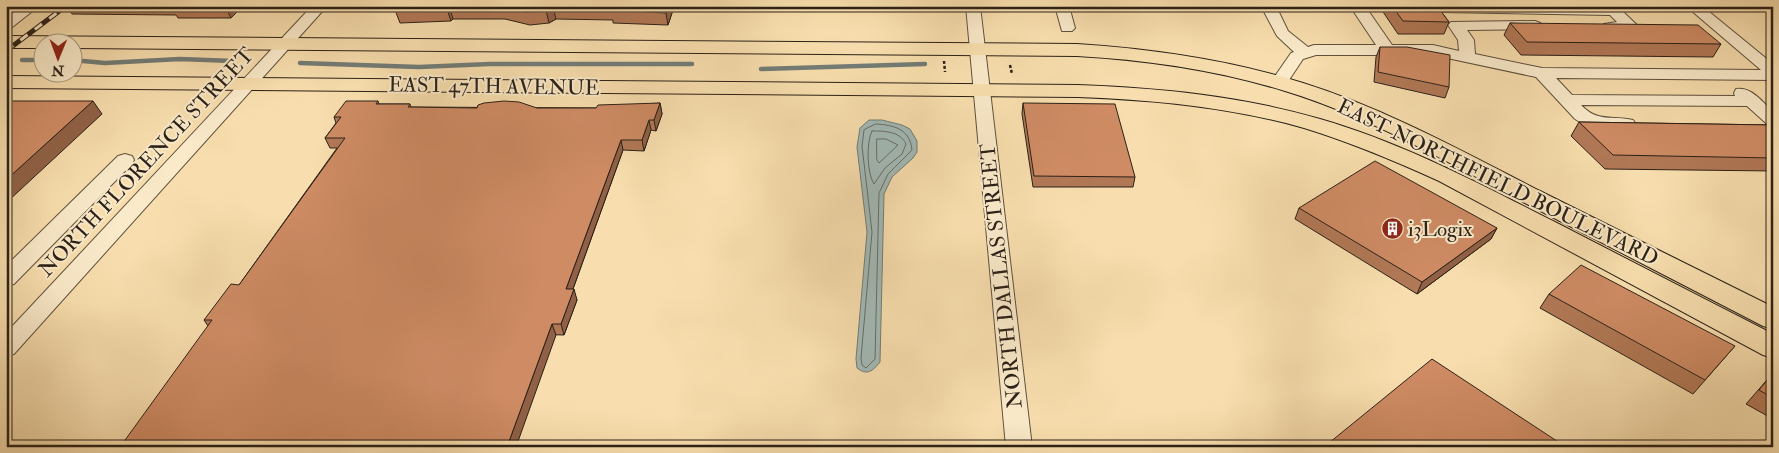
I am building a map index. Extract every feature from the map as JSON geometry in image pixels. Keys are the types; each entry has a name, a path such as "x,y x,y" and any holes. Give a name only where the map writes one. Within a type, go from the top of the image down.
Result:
{"main road":[{"name":"EAST 47TH AVENUE","path":"6,42 977,50"},
{"name":"EAST NORTHFIELD BOULEVARD","path":"977,50 1077,50 1146,55 1235,70 1312,92 1390,124 1773,319"},
{"name":"EAST 47TH AVENUE","path":"6,82 248,84 983,97"},
{"name":"EAST NORTHFIELD BOULEVARD","path":"983,97 1115,91 1175,95 1262,110 1333,129 1395,152 1447,176 1773,347"}],"street":[{"path":"6,25 32,6"},
{"name":"NORTH FLORENCE STREET","path":"6,348 320,6"},
{"name":"NORTH DALLAS STREET","path":"973,6 1019,447"},
{"path":"1062,6 1067,28"},
{"path":"1268,6 1282,33 1305,52"},
{"path":"1357,6 1387,49"},
{"path":"1693,6 1773,74"},
{"path":"1441,7 1466,40 1467,56"},
{"path":"1441,7 1610,8 1631,27"},
{"path":"1456,25 1553,26"},
{"path":"1592,27 1649,28"},
{"path":"1279,82 1297,56 1314,50 1433,50 1542,73 1773,74"},
{"path":"1542,73 1581,114 1592,122 1639,124"},
{"path":"1567,100 1746,96 1773,120"},
{"path":"1754,125 1773,125"},
{"path":"6,279 125,160"}],"path":[{"path":"944,58 945,72"},
{"path":"1010,65 1012,74"}],"water":[{"path":"869,120 882,120 910,129 917,141 917,152 892,177 884,194 880,362 872,370 864,372 857,368 856,359 867,232 857,147 860,128"}],"building":[{"path":"174,6 228,6 226,8 173,8"},
{"path":"399,6 449,6 447,9 395,10"},
{"path":"449,6 668,6 666,13 611,10 612,7 553,7 546,10 527,12 501,7"},
{"path":"1392,6 1437,6 1449,22 1403,21"},
{"path":"1510,23 1698,25 1721,44 1527,42"},
{"path":"1380,47 1407,47 1450,55 1449,87 1378,72"},
{"path":"6,101 93,101 6,180"},
{"path":"346,101 378,101 376,104 410,104 408,107 477,108 478,105 484,103 504,101 519,102 537,108 596,108 598,105 660,103 654,120 649,120 642,140 621,140 566,289 574,289 561,324 552,324 507,447 120,447 212,320 204,320 231,284 239,285 345,138 325,138 341,117 334,117"},
{"path":"1023,103 1115,104 1135,177 1034,176"},
{"path":"1579,122 1773,125 1773,158 1613,155"},
{"name":"i3Logix","path":"1375,161 1497,228 1422,282 1299,208"},
{"path":"1581,265 1735,346 1705,380 1549,294"},
{"path":"1432,359 1566,447 1324,447"},
{"path":"1773,373 1773,398 1759,390"}],"waterway":[{"path":"82,61 105,63 180,59 233,61"},
{"path":"22,60 32,60"},
{"path":"300,63 419,67 490,64 692,64"},
{"path":"761,69 925,64"}],"railway":[{"path":"6,51 66,6"}],"place":[{"name":"i3Logix","path":"1392,229"}]}
